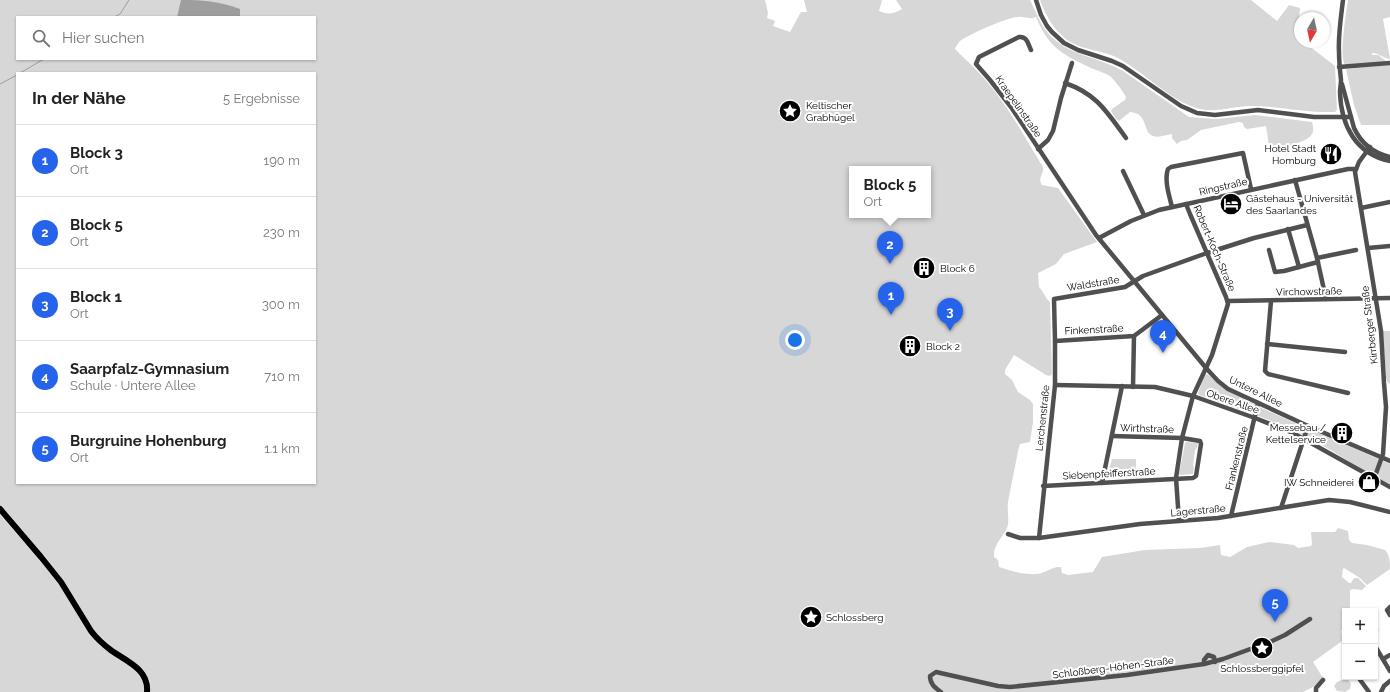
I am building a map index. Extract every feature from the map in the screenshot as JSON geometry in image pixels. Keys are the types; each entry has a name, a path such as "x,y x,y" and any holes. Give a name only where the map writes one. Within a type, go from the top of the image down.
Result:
{"main road":[{"path":"0,509 42,556 61,582 91,631 97,638 140,670 145,677 147,692"}],"street":[{"path":"1036,0 1047,26 1064,43 1078,50 1123,66 1181,106 1196,113 1215,115 1258,110 1314,117 1350,117"},
{"path":"1343,0 1339,40 1339,68 1350,117 1357,134 1370,147 1379,153 1390,157"},
{"name":"Kraepelinstraße","path":"1031,50 1026,39 1023,36 1018,37 978,57 976,64 1000,92 1059,180"},
{"path":"1038,148 1051,136 1072,63"},
{"path":"1339,68 1390,63"},
{"path":"1341,82 1340,92 1344,117 1352,136 1366,152 1377,158 1390,162"},
{"path":"1065,83 1082,90 1098,101 1126,138"},
{"path":"1356,169 1370,147"},
{"path":"1172,207 1167,182 1168,169 1243,153 1251,189"},
{"name":"Ringstraße","path":"1099,238 1144,215 1172,207 1294,180 1348,169 1356,169"},
{"name":"Kirrberger Straße","path":"1356,169 1356,178 1376,298 1388,408 1383,458 1374,479"},
{"path":"1123,171 1144,215"},
{"name":"Untere Allee","path":"1059,180 1099,238 1206,368 1224,386 1308,426 1390,461"},
{"path":"1294,180 1317,260 1326,299"},
{"path":"1361,208 1390,202"},
{"name":"Robert-Koch-Straße","path":"1179,521 1176,478 1182,438 1193,396 1206,368 1227,308 1228,301 1186,204"},
{"name":"Waldstraße","path":"1054,299 1125,287 1143,276 1207,253 1254,238 1307,225"},
{"path":"1288,229 1299,267"},
{"path":"1368,248 1390,246"},
{"path":"1269,250 1275,272 1284,272 1317,260 1356,250"},
{"name":"Virchowstraße","path":"1228,301 1390,298"},
{"name":"Lerchenstraße","path":"1039,538 1043,486 1055,385 1056,341 1054,299"},
{"path":"1271,301 1265,372 1268,374 1348,393"},
{"path":"1133,387 1134,336 1162,315"},
{"name":"Finkenstraße","path":"1056,341 1134,336"},
{"path":"1267,344 1345,352"},
{"name":"Obere Allee","path":"1055,385 1161,388 1193,396 1303,437 1390,488"},
{"path":"1102,483 1122,386"},
{"name":"Frankenstraße","path":"1231,516 1258,403"},
{"path":"1281,508 1303,437 1308,426"},
{"name":"Wirthstraße","path":"1112,436 1182,438 1200,441 1201,444 1196,476 1193,478 1176,478"},
{"name":"Siebenpfeifferstraße","path":"1043,486 1176,478"},
{"name":"Lagerstraße","path":"1008,534 1020,538 1039,538 1140,524 1211,519 1333,500 1350,502 1390,512"},
{"path":"1388,609 1390,616"},
{"name":"Schloßberg-Höhen-Straße","path":"941,692 934,687 930,680 930,676 936,672 1001,687 1010,687 1127,675 1215,662 1272,641 1285,635 1310,619"},
{"path":"1378,651 1390,671"},
{"path":"1383,659 1390,655"},
{"path":"1204,664 1204,660 1208,656 1214,657 1215,662"},
{"path":"1316,692 1316,688 1323,680"},
{"path":"1360,680 1369,692"},
{"path":"1381,692 1390,680"}],"shaded area":[{"path":"0,0 765,0 768,13 767,18 775,21 773,26 790,32 801,12 807,12 804,0 882,0 879,11 893,13 902,9 896,0 1030,0 1044,28 1061,44 1070,50 1123,71 1189,117 1216,119 1255,115 1312,122 1313,131 1309,137 1305,140 1280,147 1271,148 1269,146 1266,126 1247,129 1244,127 1243,123 1239,122 1201,130 1187,140 1181,141 1177,144 1172,138 1172,134 1158,137 1150,134 1147,131 1143,119 1136,113 1130,112 1119,121 1116,119 1111,111 1125,100 1126,97 1117,84 1111,77 1104,73 1064,54 1051,43 1036,17 1018,17 997,23 965,38 959,42 955,49 975,68 999,96 1043,167 1043,172 1040,178 1042,185 1058,188 1097,242 1064,254 1056,264 1038,273 1039,287 1050,302 1052,374 1050,376 1046,375 1014,355 1005,370 1005,374 1012,380 1018,392 1030,400 1033,404 1033,422 1030,442 1020,444 1008,502 1008,524 994,552 994,557 998,560 999,567 1027,574 1037,574 1061,567 1062,573 1068,575 1093,572 1102,557 1145,550 1200,548 1220,545 1221,555 1230,557 1247,547 1269,542 1294,545 1298,548 1311,546 1311,532 1335,532 1338,528 1348,531 1349,540 1352,543 1385,550 1389,557 1390,569 1367,585 1360,578 1344,568 1343,569 1342,577 1349,583 1351,583 1354,578 1358,578 1366,586 1362,590 1350,590 1350,608 1342,608 1342,641 1313,662 1323,678 1313,687 1303,692 0,692"},
{"path":"181,0 196,0 225,4 240,9 240,16 177,16"},
{"path":"1040,0 1251,0 1277,21 1289,5 1300,8 1300,12 1294,12 1294,48 1312,48 1335,66 1337,110 1335,112 1324,112 1251,106 1219,110 1200,109 1179,100 1118,58 1079,46 1067,40 1050,22"},
{"path":"1348,0 1390,0 1390,17 1383,19 1390,59 1377,54 1372,53 1372,55 1378,55 1385,60 1385,62 1345,65 1343,60 1343,44"},
{"path":"1390,65 1390,125 1361,125 1354,105 1346,69"},
{"path":"1383,331 1390,331 1390,384 1386,378"},
{"path":"1207,374 1223,388 1243,399 1390,464 1390,484 1366,472 1321,444 1297,432 1261,417 1199,395 1198,393 1205,375"},
{"path":"1186,442 1198,443 1195,450 1193,474 1180,475 1179,474"},
{"path":"1112,459 1136,459 1136,477 1108,478 1107,476"},
{"path":"1348,680 1351,684 1350,689 1345,692 1337,691 1334,686 1337,682"}],"waterway":[{"path":"116,16 120,14 129,0"},
{"path":"22,72 42,60"},
{"path":"0,84 16,76"}],"place":[{"name":"Keltischer Grabhügel","path":"790,111"},
{"name":"Hotel Stadt Homburg","path":"1331,154"},
{"name":"Gästehaus - Universität des Saarlandes","path":"1231,204"},
{"name":"Block 5","path":"890,264"},
{"name":"Block 6","path":"924,268"},
{"name":"Block 3","path":"891,315"},
{"name":"Block 1","path":"950,331"},
{"name":"Block 2","path":"910,346"},
{"name":"Saarpfalz-Gymnasium","path":"1163,353"},
{"name":"Messebau / Kettelservice","path":"1342,433"},
{"name":"IW Schneiderei","path":"1369,482"},
{"name":"Schlossberg","path":"811,617"},
{"name":"Burgruine Hohenburg","path":"1275,622"},
{"name":"Schlossberggipfel","path":"1262,648"}]}
